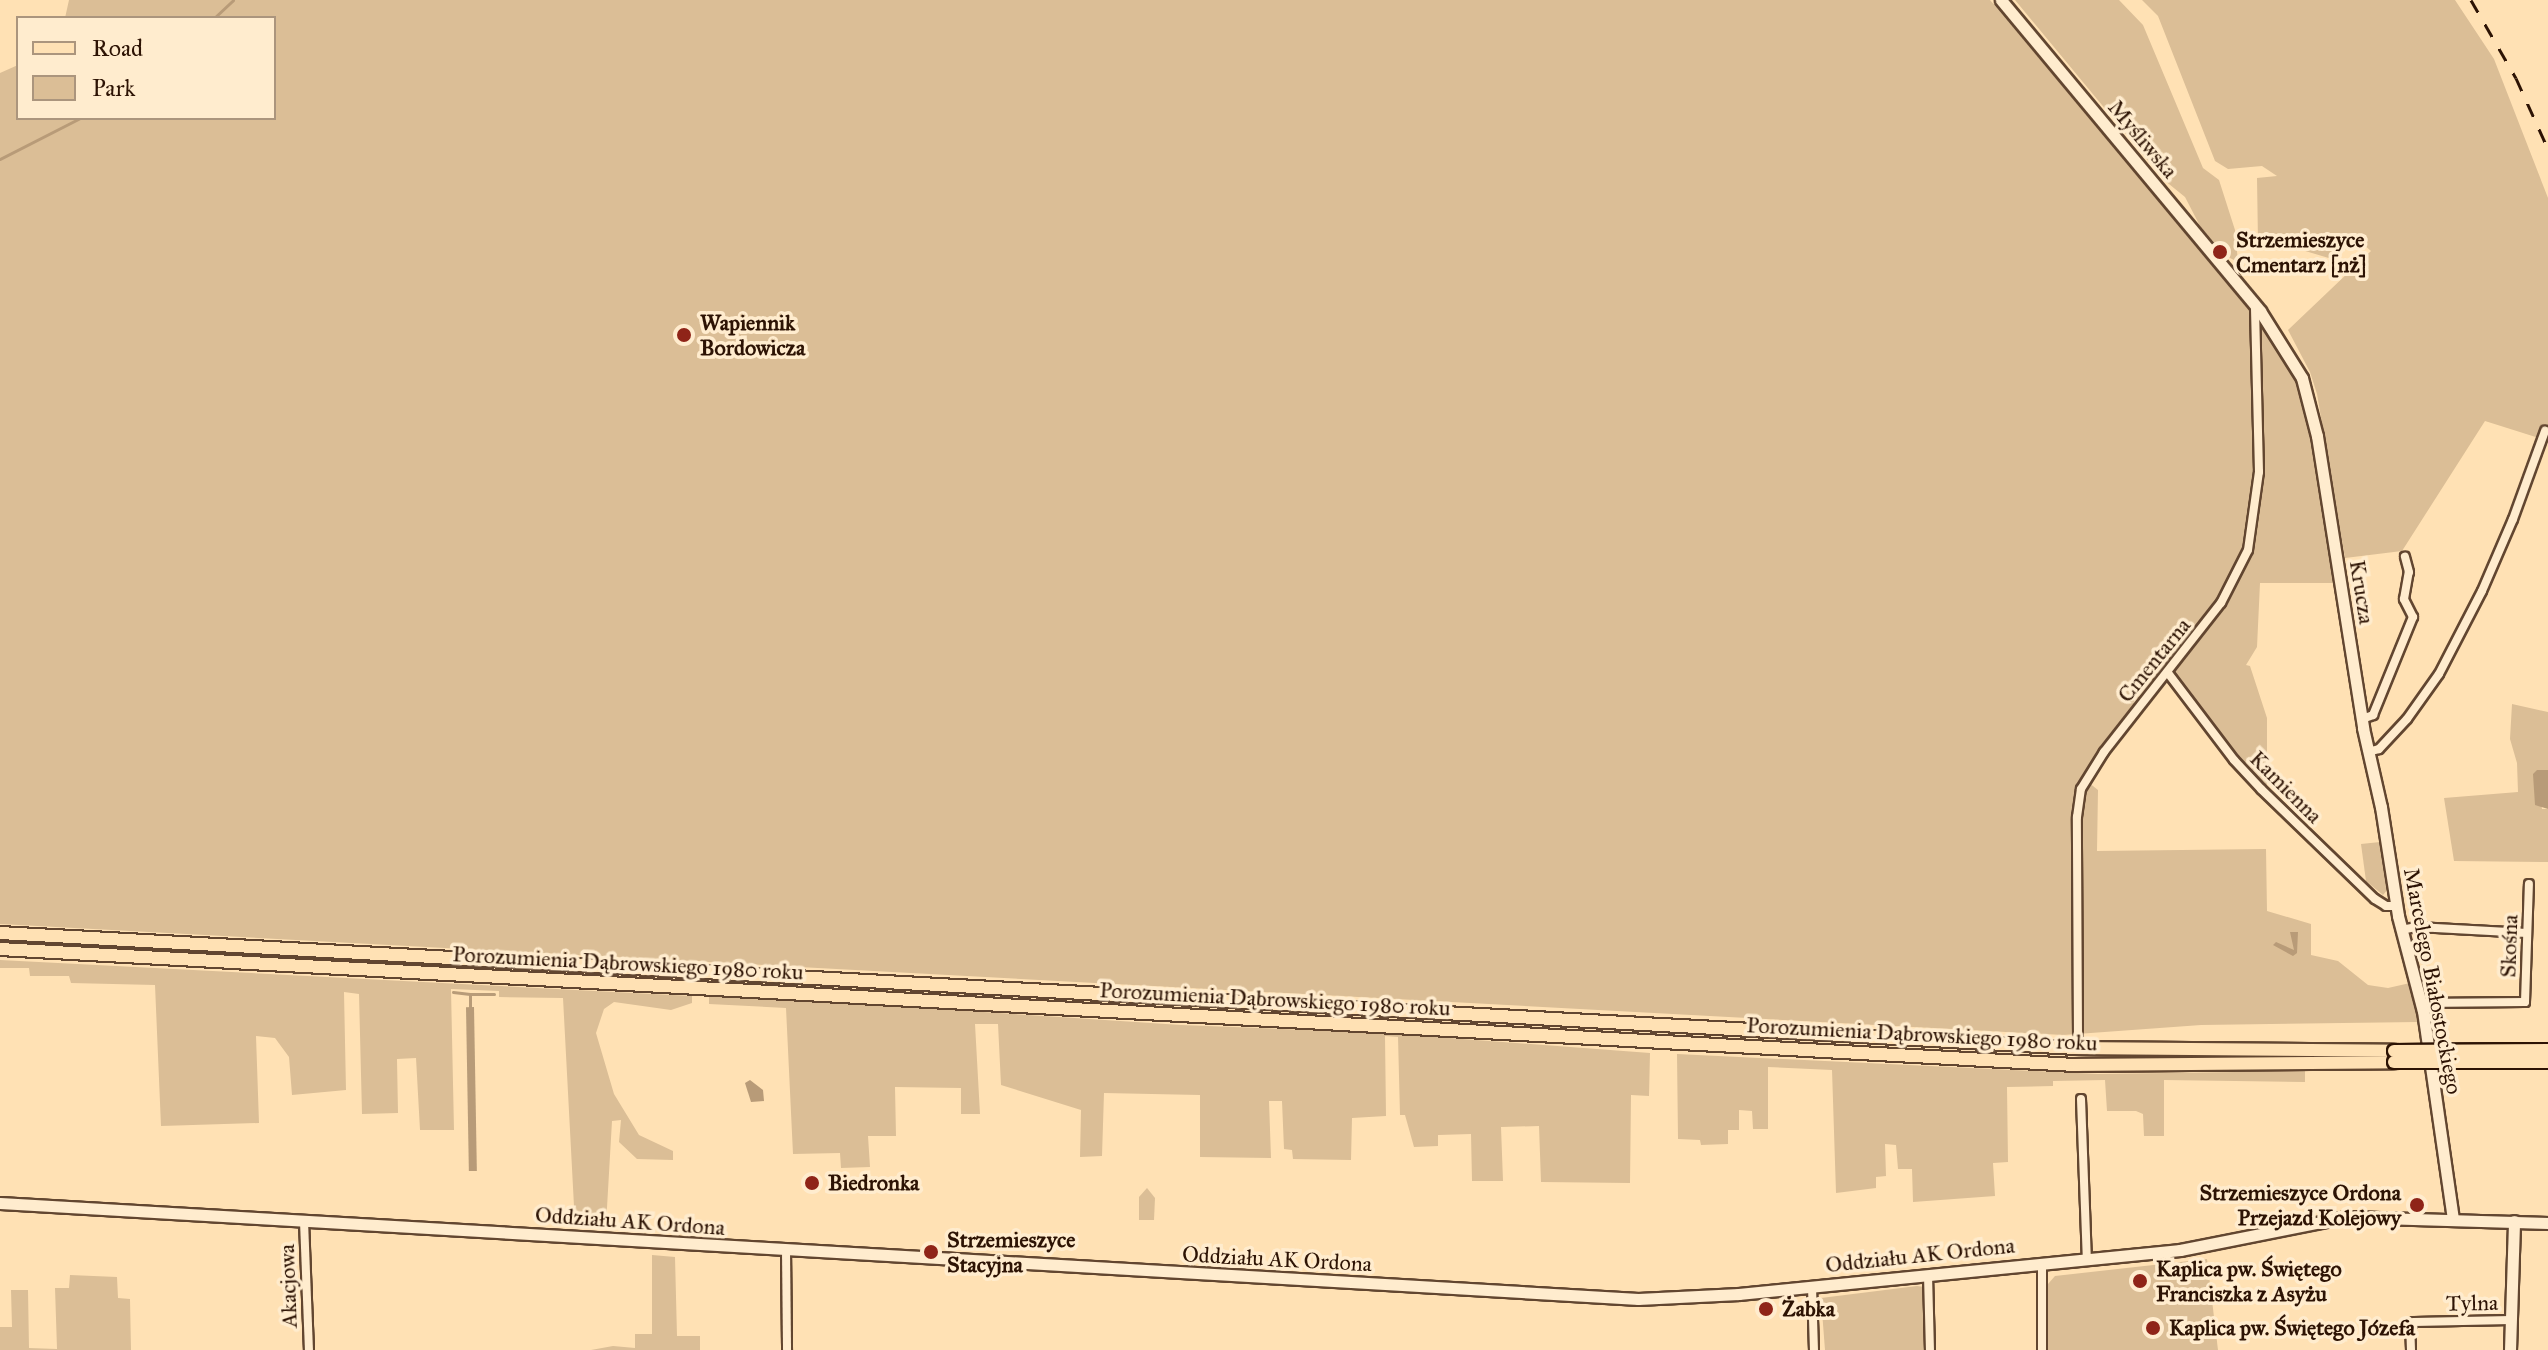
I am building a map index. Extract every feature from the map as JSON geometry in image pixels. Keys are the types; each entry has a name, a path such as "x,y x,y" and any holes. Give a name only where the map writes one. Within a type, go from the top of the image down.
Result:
{"main road":[{"name":"Porozumienia Dąbrowskiego 1980 roku","path":"0,933 2078,1048 2548,1062"},
{"name":"Porozumienia Dąbrowskiego 1980 roku","path":"0,949 2078,1065 2548,1050"}],"street":[{"name":"Myśliwska","path":"2001,0 2255,303"},
{"name":"Cmentarna","path":"2078,1036 2077,817 2081,789 2104,752 2168,673 2232,585 2252,533 2259,472 2255,303"},
{"name":"Krucza","path":"2255,303 2291,356 2309,401 2362,719 2373,715 2413,617 2404,599 2409,572 2405,557"},
{"path":"2368,752 2379,749 2391,736 2439,674 2501,548 2545,431"},
{"name":"Kamienna","path":"2168,673 2234,760 2261,789 2375,899 2386,906 2397,906"},
{"name":"Marcelego Białostockiego","path":"2362,719 2381,807 2401,930 2421,1003 2453,1218"},
{"name":"Skośna","path":"2421,1003 2525,1002 2529,884"},
{"path":"2401,930 2417,927 2527,933"},
{"path":"2081,1099 2087,1259"},
{"name":"Oddziału AK Ordona","path":"0,1203 1630,1299 1707,1297 2196,1247 2346,1217 2548,1223"},
{"name":"Akacjowa","path":"304,1221 309,1350"},
{"path":"2510,1350 2514,1221"},
{"path":"786,1250 787,1350"},
{"path":"2042,1263 2042,1350"},
{"path":"1928,1275 1930,1350"},
{"path":"1812,1287 1814,1350"},
{"name":"Tylna","path":"2411,1350 2410,1327 2414,1322 2511,1320"}],"green space":[{"path":"69,0 1990,0 2263,324 2293,371 2313,439 2336,583 2260,583 2257,647 2246,665 2250,666 2267,718 2267,784 2262,786 2235,759 2164,669 2083,778 2098,790 2097,851 2266,849 2267,911 2311,924 2311,955 2338,961 2368,985 2388,988 2410,983 2418,1022 2201,1025 2063,1035 0,924 0,73 16,66 16,120 276,120 276,16 65,16"},
{"path":"2015,0 2119,0 2143,25 2203,168 2219,180 2235,230 2238,262 2226,256 2200,226 2185,197 2164,180"},
{"path":"2142,0 2455,0 2494,59 2548,198 2548,441 2485,421 2402,551 2345,558 2317,394 2310,372 2288,330 2371,251 2355,237 2332,259 2282,244 2277,250 2258,243 2257,178 2277,176 2262,166 2228,169 2215,161 2158,16"},
{"path":"2512,704 2548,712 2548,770 2537,770 2542,809 2548,809 2548,862 2454,861 2444,798 2518,792 2517,763 2510,739"},
{"path":"2380,842 2388,889 2383,895 2366,881 2361,844"},
{"path":"0,960 692,996 692,1003 671,1010 614,1002 604,1009 596,1033 614,1094 639,1135 673,1151 673,1160 637,1159 619,1142 621,1120 612,1121 606,1225 575,1225 563,998 499,997 499,991 451,989 454,1130 420,1130 416,1058 397,1059 398,1113 362,1114 359,994 344,992 346,1090 292,1095 289,1057 275,1038 256,1036 259,1123 161,1126 155,985 71,983 69,976 30,976 29,968 0,968"},
{"path":"709,994 1181,1025 1383,1033 1650,1053 1649,1096 1631,1095 1630,1183 1541,1182 1539,1126 1501,1127 1503,1181 1472,1181 1471,1134 1438,1135 1438,1146 1414,1147 1405,1115 1400,1115 1398,1037 1385,1036 1386,1116 1352,1118 1351,1160 1293,1159 1292,1150 1284,1149 1282,1101 1269,1101 1271,1158 1200,1157 1200,1095 1104,1093 1102,1156 1080,1157 1081,1110 1001,1085 998,1024 975,1024 980,1114 961,1114 961,1088 895,1087 896,1136 868,1136 870,1167 841,1168 840,1153 793,1154 786,1008 709,1004"},
{"path":"1677,1054 2098,1074 2305,1071 2305,1082 2164,1080 2164,1136 2144,1136 2143,1114 2136,1111 2107,1111 2105,1080 2053,1081 2053,1086 2007,1087 2008,1162 1993,1163 1995,1196 1913,1202 1912,1169 1898,1169 1896,1145 1885,1144 1886,1176 1876,1177 1876,1188 1836,1193 1832,1070 1768,1067 1768,1129 1753,1129 1752,1111 1739,1110 1739,1130 1728,1130 1728,1144 1701,1145 1700,1140 1678,1139"},
{"path":"1147,1188 1155,1198 1154,1220 1139,1220 1139,1197"},
{"path":"652,1255 675,1257 677,1336 700,1336 700,1350 591,1350 613,1346 635,1348 635,1334 652,1334"},
{"path":"2207,1259 2218,1350 2048,1350 2048,1284 2055,1276"},
{"path":"70,1275 117,1277 118,1298 130,1299 131,1350 0,1350 0,1327 12,1327 11,1290 28,1290 29,1348 57,1349 55,1288 69,1288"},
{"path":"1925,1287 1926,1350 1825,1350 1821,1298"}],"shaded area":[{"path":"2537,770 2548,770 2548,809 2535,805 2533,774"},
{"path":"2290,932 2298,932 2297,953 2293,956 2273,945 2276,942 2294,950"},
{"path":"466,1007 474,1007 477,1171 469,1171"},
{"path":"750,1080 763,1090 764,1101 751,1102 745,1083"}],"waterway":[{"path":"216,16 233,0"},
{"path":"0,159 76,120"},
{"path":"453,992 470,994 470,1008"},
{"path":"470,994 494,994"}],"railway":[{"path":"2471,0 2516,78 2548,149"}],"place":[{"name":"Strzemieszyce Cmentarz [nż]","path":"2220,252"},
{"name":"Wapiennik Bordowicza","path":"684,335"},
{"name":"Biedronka","path":"812,1183"},
{"name":"Strzemieszyce Ordona Przejazd Kolejowy","path":"2417,1205"},
{"name":"Strzemieszyce Stacyjna","path":"931,1252"},
{"name":"Kaplica pw. Świętego Franciszka z Asyżu","path":"2140,1281"},
{"name":"Żabka","path":"1766,1309"},
{"name":"Kaplica pw. Świętego Józefa","path":"2153,1328"}]}
